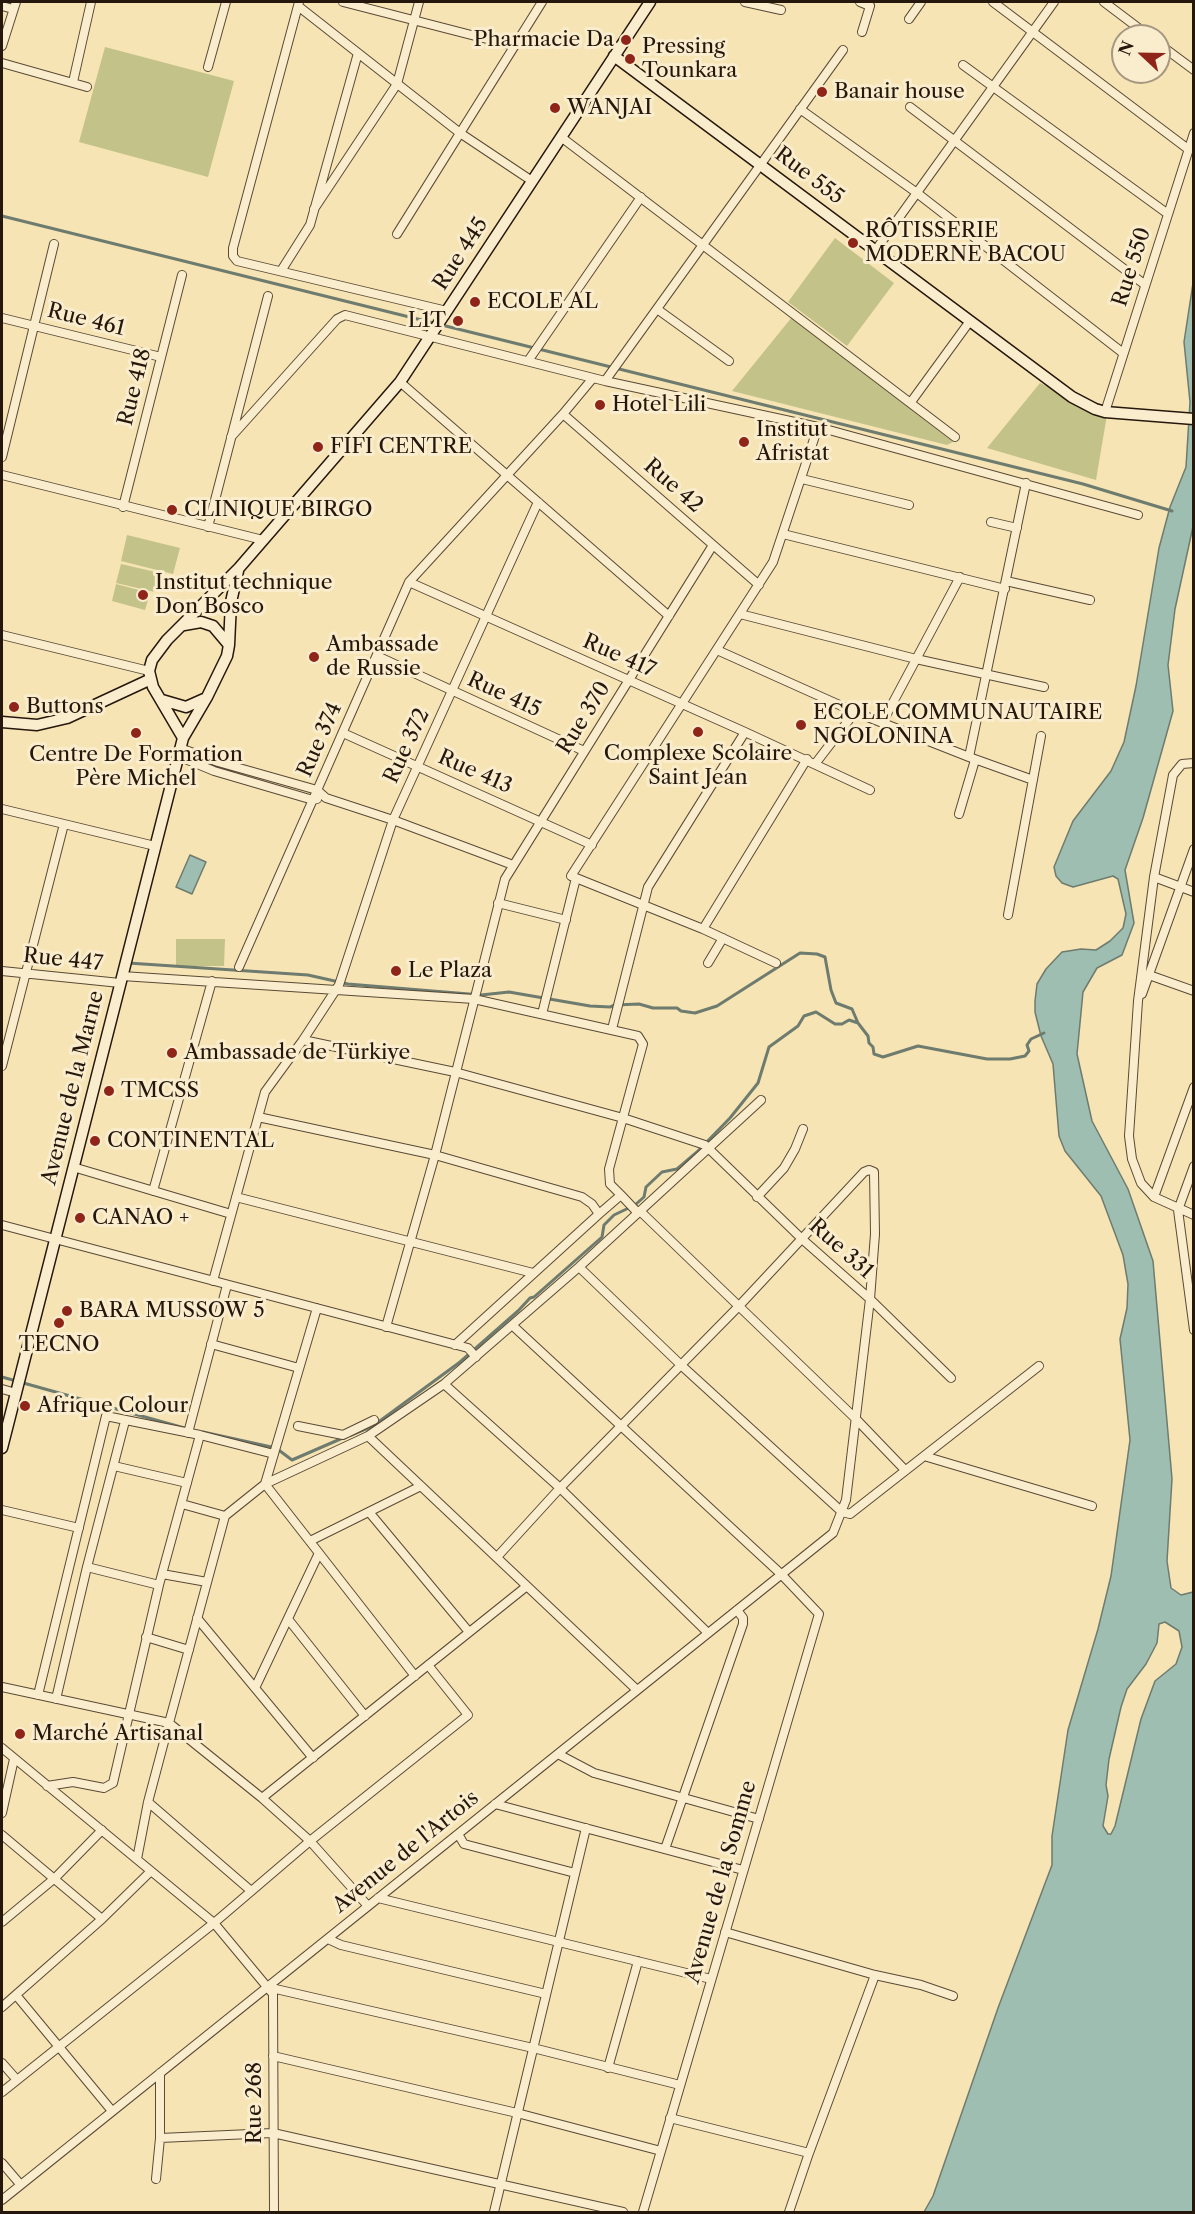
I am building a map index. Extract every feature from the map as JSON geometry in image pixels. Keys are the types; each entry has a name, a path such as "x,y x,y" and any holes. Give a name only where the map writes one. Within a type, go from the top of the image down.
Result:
{"street":[{"path":"73,82 91,2"},
{"path":"208,67 226,2"},
{"path":"343,2 514,46"},
{"path":"314,209 398,84 419,2"},
{"path":"397,234 543,2"},
{"name":"Rue 445","path":"184,626 239,568 400,381 650,2"},
{"path":"745,2 781,9"},
{"path":"860,2 868,4 870,8 862,32"},
{"path":"909,19 921,2"},
{"path":"993,2 1188,149"},
{"path":"875,251 1054,2"},
{"path":"1104,2 1133,24"},
{"path":"446,313 237,261 233,256 233,248 299,4 460,133 532,181"},
{"path":"2,6 14,5 2,46"},
{"path":"605,381 843,50"},
{"path":"281,271 310,225 358,53"},
{"path":"1171,53 1194,70"},
{"name":"Rue 555","path":"614,56 1072,397 1104,412 1194,419"},
{"path":"2,63 87,87"},
{"path":"963,65 1168,214"},
{"path":"910,107 1144,284"},
{"path":"800,109 916,193 1123,353"},
{"name":"Rue 550","path":"1104,412 1194,133"},
{"path":"561,137 955,437"},
{"path":"528,361 640,197"},
{"path":"2,457 54,244"},
{"name":"Rue 418","path":"123,507 182,275"},
{"path":"208,527 268,296"},
{"path":"657,309 729,361"},
{"path":"231,437 337,319 345,315 433,333 605,381 818,427 1138,516"},
{"name":"Rue 461","path":"2,318 161,357"},
{"path":"911,402 970,321"},
{"name":"Rue 374","path":"239,967 409,582 563,414 593,378"},
{"path":"400,381 669,616"},
{"name":"Rue 42","path":"563,414 759,585"},
{"path":"776,963 703,929 571,876 773,562 818,427"},
{"path":"2,475 123,507 263,540"},
{"path":"802,478 909,505"},
{"path":"959,814 1026,483"},
{"name":"Rue 372","path":"213,1281 265,1092 303,1040 338,984 393,820 538,502"},
{"path":"991,522 1017,528"},
{"path":"783,534 960,578 1090,600"},
{"name":"Rue 370","path":"386,1327 435,1155 505,879 713,545"},
{"path":"162,700 186,707 207,697 227,656 231,602 239,568"},
{"path":"882,723 960,578"},
{"name":"Rue 417","path":"409,582 807,759 870,790"},
{"path":"740,614 1044,687"},
{"path":"229,645 213,626 201,622 184,626 167,640 152,660 150,675 153,687 162,700 181,747 214,771 313,800 326,798"},
{"path":"2,635 150,675"},
{"path":"717,650 855,712 1033,780"},
{"name":"Rue 415","path":"376,656 584,751"},
{"path":"2,722 37,725 67,718 150,675"},
{"name":"Avenue de la Marne","path":"2,1448 181,747 207,697"},
{"path":"815,764 855,712"},
{"path":"612,1029 648,887 745,732"},
{"name":"Rue 413","path":"343,733 592,845"},
{"path":"1008,915 1041,736"},
{"path":"181,747 218,762 317,790 326,798 393,820 513,865"},
{"path":"703,929 807,759"},
{"path":"1194,763 1182,764 1173,775 1154,877 1138,1007 1129,1136 1132,1159 1141,1183 1154,1197 1178,1210 1194,1215"},
{"path":"2,809 155,846"},
{"path":"2,1066 64,824"},
{"path":"1138,1007 1194,849"},
{"path":"1154,877 1194,892"},
{"path":"542,1014 576,878"},
{"path":"498,903 566,920"},
{"path":"708,963 723,938"},
{"name":"Rue 447","path":"2,971 121,980 338,984 474,999 638,1036 643,1044 609,1169 610,1184 856,1419 905,1470"},
{"path":"1149,975 1194,991"},
{"path":"153,1191 212,981"},
{"path":"303,1040 455,1072 622,1119 707,1146"},
{"path":"1154,1197 1194,1087"},
{"path":"298,1426 345,1440 368,1436 444,1384 472,1353 512,1325 579,1267 707,1146 761,1100"},
{"path":"258,1117 435,1155 582,1197 592,1204 599,1214"},
{"path":"757,1197 784,1168 803,1129"},
{"name":"Rue 331","path":"707,1146 757,1197 870,1299 951,1378"},
{"path":"1194,1166 1178,1210 1194,1330"},
{"path":"73,1167 231,1214"},
{"path":"497,1557 560,1488 682,1366 864,1172 869,1170 874,1172 875,1234 870,1299 846,1500 842,1512"},
{"path":"455,1345 621,1195"},
{"path":"236,1197 533,1273"},
{"path":"2,1225 455,1345 472,1353"},
{"path":"579,1267 682,1366 842,1512 850,1514 1039,1365"},
{"path":"188,1432 227,1285"},
{"path":"265,1484 317,1308"},
{"path":"512,1325 781,1574"},
{"path":"211,1344 299,1368"},
{"path":"444,1384 560,1488 708,1633"},
{"path":"2,1389 16,1393"},
{"path":"38,1695 106,1416 188,1432 274,1454"},
{"path":"137,1859 148,1802 225,1516 265,1484 345,1440 374,1420"},
{"path":"56,1699 87,1567 126,1421"},
{"path":"47,1786 73,1782 104,1788 109,1787 112,1783 159,1585 200,1435"},
{"path":"368,1436 637,1690"},
{"path":"924,1456 1092,1506"},
{"path":"114,1466 187,1483"},
{"path":"265,1484 415,1676"},
{"path":"310,1541 421,1486"},
{"path":"182,1504 225,1516"},
{"path":"2,1510 78,1528"},
{"path":"369,1512 469,1632"},
{"name":"Avenue de l'Artois","path":"2,2200 834,1533 842,1512"},
{"path":"255,1688 320,1553"},
{"path":"87,1567 159,1585"},
{"path":"162,1574 207,1582"},
{"name":"Avenue de la Somme","path":"643,2212 819,1614 781,1574"},
{"path":"262,1798 527,1586"},
{"path":"665,1849 744,1624 737,1610"},
{"path":"197,1618 313,1758"},
{"path":"288,1619 365,1716"},
{"path":"146,1637 189,1650"},
{"path":"2,2092 214,1923 250,1890 468,1714 428,1665"},
{"path":"2,1687 169,1723 262,1798 310,1841 368,1906"},
{"path":"2,1748 214,1923 267,1987 533,2048 680,2085"},
{"path":"558,1754 594,1773 759,1819"},
{"path":"2,1813 14,1759"},
{"path":"148,1802 250,1890"},
{"path":"495,1804 743,1870"},
{"path":"494,2212 586,1828"},
{"path":"2,1922 55,1878 102,1830"},
{"path":"458,1834 464,1844 575,1873"},
{"path":"2,1835 102,1919"},
{"path":"2,2007 102,1919 151,1871"},
{"path":"378,1898 711,1979"},
{"path":"725,1932 953,1995"},
{"path":"328,1939 341,1945 546,1994"},
{"path":"608,2068 638,1961"},
{"path":"789,2212 875,1975"},
{"name":"Rue 268","path":"267,1987 273,1994 274,2212"},
{"path":"16,1995 112,2111"},
{"path":"273,2056 517,2113 661,2151"},
{"path":"2,2063 17,2080"},
{"path":"156,2179 160,2138 160,2073"},
{"path":"670,2118 809,2153"},
{"path":"160,2138 273,2133 623,2212"},
{"path":"2,2163 20,2184"}],"shaded area":[{"path":"105,47 234,81 208,177 79,142"},
{"path":"835,238 894,283 847,346 788,302"},
{"path":"1193,283 1194,522 1175,609 1168,665 1173,711 1143,818 1125,870 1134,923 1122,955 1097,968 1083,992 1077,1054 1092,1121 1128,1189 1153,1261 1172,1479 1167,1561 1171,1588 1181,1595 1193,1592 1193,2212 924,2212 933,2196 998,2008 1052,1865 1052,1836 1068,1730 1111,1576 1130,1440 1120,1339 1127,1308 1128,1284 1123,1255 1101,1196 1065,1151 1059,1136 1053,1064 1041,1036 1035,1012 1035,1001 1037,984 1046,969 1062,952 1081,949 1096,950 1110,941 1123,928 1126,914 1118,879 1113,876 1073,887 1062,883 1056,876 1054,867 1073,821 1111,771 1124,742 1136,686 1159,548 1170,507 1186,467 1190,402 1184,342","holes":["1165,1622 1179,1631 1182,1647 1176,1664 1155,1681 1141,1719 1115,1826 1111,1834 1108,1834 1103,1826 1108,1796 1106,1785 1109,1759 1127,1689 1146,1664 1157,1643 1159,1624"]},
{"path":"792,317 953,442 947,445 732,391"},
{"path":"1040,383 1107,415 1096,480 987,448"},
{"path":"127,535 180,548 173,574 121,561"},
{"path":"121,564 160,573 155,592 116,583"},
{"path":"116,584 150,593 145,610 112,601"},
{"path":"190,855 206,862 192,894 176,887"},
{"path":"176,939 225,939 224,966 176,966"}],"waterway":[{"path":"2,216 1083,484 1172,511"},
{"path":"128,963 308,975 348,984 481,995 509,992 590,1006 610,1007 639,1004 653,1008 677,1008 681,1011 695,1013 717,1006 800,953 817,954 825,957 831,990 836,1003 852,1009 858,1023"},
{"path":"351,1435 373,1426 460,1362 602,1237 604,1225 614,1215 635,1205 644,1197 646,1187 662,1172 677,1169 697,1152 730,1118 758,1083 769,1047 798,1026 804,1016 816,1012 835,1024 842,1024 849,1020 858,1023 868,1036 874,1054 883,1057 918,1046 987,1059 1010,1059 1025,1056 1029,1051 1027,1045 1031,1039 1044,1033"},
{"path":"2,1377 188,1429"},
{"path":"203,1432 276,1448 292,1460 345,1437"}],"place":[{"name":"Pharmacie Da","path":"626,40"},
{"name":"Pressing Tounkara","path":"630,59"},
{"name":"Banair house","path":"822,92"},
{"name":"WANJAI","path":"555,108"},
{"name":"RÔTISSERIE MODERNE BACOU","path":"853,243"},
{"name":"ECOLE AL","path":"475,302"},
{"name":"L1T","path":"458,321"},
{"name":"Hotel Lili","path":"600,405"},
{"name":"Institut Afristat","path":"744,442"},
{"name":"FIFI CENTRE","path":"318,447"},
{"name":"CLINIQUE BIRGO","path":"172,510"},
{"name":"Institut technique Don Bosco","path":"143,595"},
{"name":"Ambassade de Russie","path":"314,657"},
{"name":"Buttons","path":"14,707"},
{"name":"ECOLE COMMUNAUTAIRE NGOLONINA","path":"801,725"},
{"name":"Complexe Scolaire Saint Jean","path":"698,732"},
{"name":"Centre De Formation Père Michel","path":"136,733"},
{"name":"Le Plaza","path":"396,971"},
{"name":"Ambassade de Türkiye","path":"172,1053"},
{"name":"TMCSS","path":"109,1091"},
{"name":"CONTINENTAL","path":"95,1141"},
{"name":"CANAO +","path":"80,1218"},
{"name":"BARA MUSSOW 5","path":"67,1311"},
{"name":"TECNO","path":"59,1323"},
{"name":"Afrique Colour","path":"25,1406"},
{"name":"Marché Artisanal","path":"20,1734"}]}
